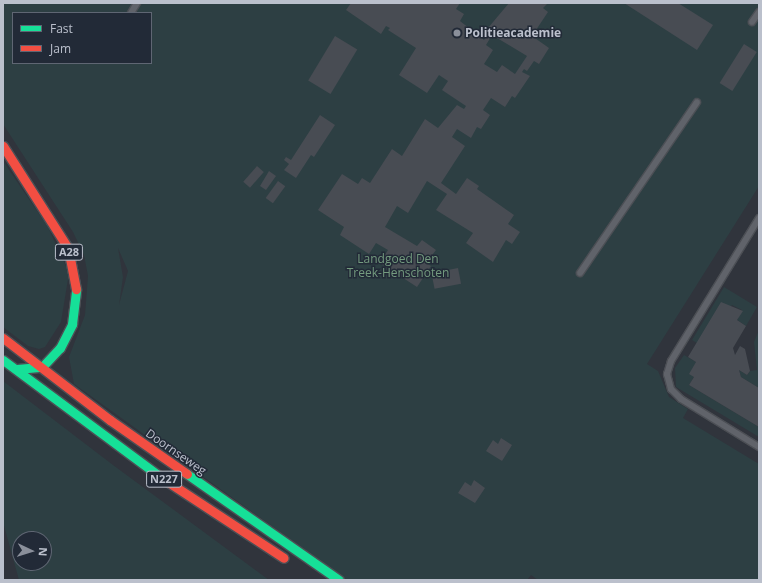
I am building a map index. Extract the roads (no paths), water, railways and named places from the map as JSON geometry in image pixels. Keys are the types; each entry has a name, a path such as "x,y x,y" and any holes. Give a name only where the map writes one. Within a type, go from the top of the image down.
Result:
{"main road":[{"name":"A28","path":"3,146 68,248 76,288 72,324 60,348 42,367"},
{"name":"Doornseweg","path":"3,338 110,420 340,580"},
{"name":"N227","path":"3,360 158,475 292,563"},
{"path":"17,369 42,367"}],"lane":[{"path":"132,12 138,3"},
{"path":"752,22 759,12"},
{"path":"580,273 697,102"},
{"path":"759,218 671,361 667,374 671,388 681,399 759,448"}],"place":[{"name":"Politieacademie","path":"457,33"}],"park label":[{"name":"Landgoed Den Treek-Henschoten","path":"398,266"}]}
